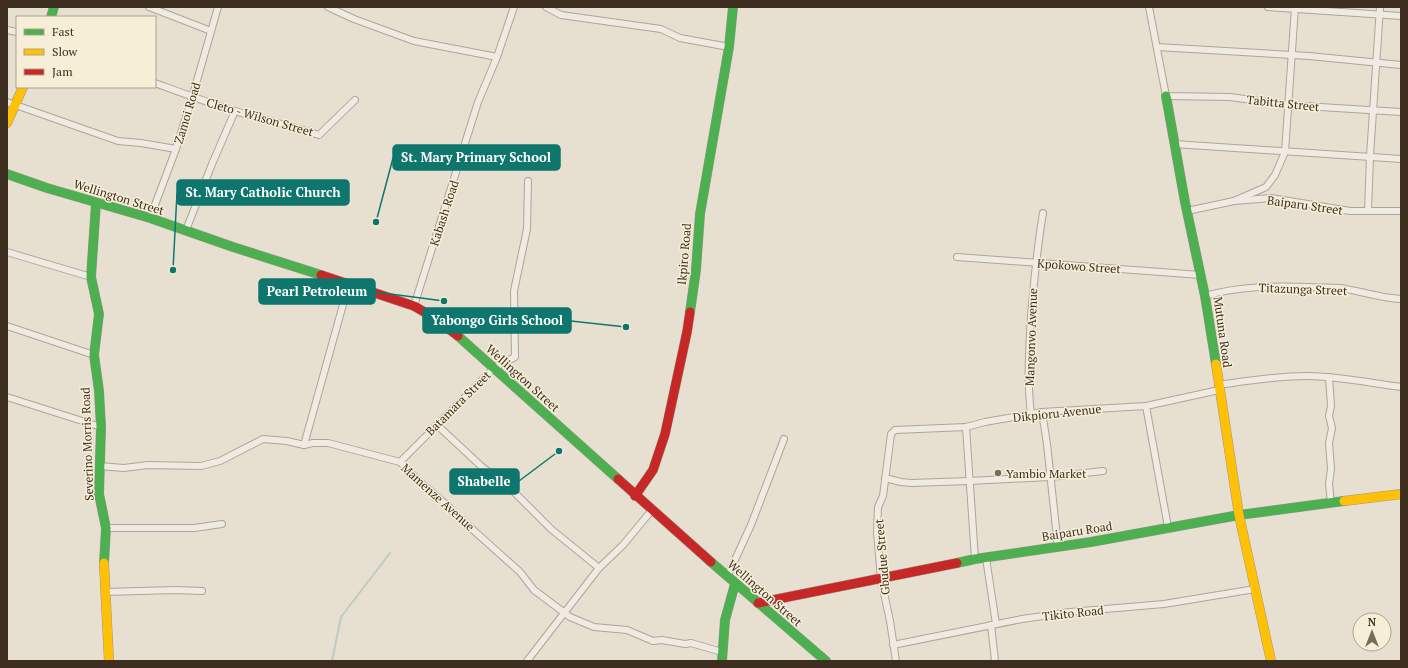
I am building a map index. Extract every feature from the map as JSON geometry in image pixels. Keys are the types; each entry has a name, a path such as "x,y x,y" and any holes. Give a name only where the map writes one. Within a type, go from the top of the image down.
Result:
{"street":[{"path":"149,7 211,31"},
{"name":"Zamoi Road","path":"150,218 176,149 218,7"},
{"path":"328,7 354,19 414,41 497,57"},
{"name":"Kabash Road","path":"414,306 478,102 497,57 514,7"},
{"path":"546,7 561,15 661,29 680,38 729,46"},
{"name":"Ikpiro Road","path":"635,496 653,470 664,434 687,332 696,270 700,214 729,46 733,7"},
{"name":"Mutuna Road","path":"1149,7 1174,144 1205,296 1239,515 1270,661"},
{"path":"1268,7 1401,16"},
{"path":"1368,211 1370,156 1380,7"},
{"path":"1234,201 1266,187 1275,175 1285,152 1295,8"},
{"path":"1157,47 1292,55 1401,64"},
{"name":"Cleto - Wilson Street","path":"156,83 192,98 286,124 318,135 355,100"},
{"path":"7,123 11,103 22,88"},
{"name":"Tabitta Street","path":"1166,96 1230,97 1288,105 1401,112"},
{"path":"11,103 118,141 176,149"},
{"path":"186,230 235,111"},
{"path":"1174,144 1401,158"},
{"name":"Wellington Street","path":"7,174 96,203 150,218 349,283 414,306 433,317 458,336 635,496 735,584 826,661"},
{"name":"Batamara Street","path":"400,462 494,368 514,357 514,291 527,229 528,181"},
{"name":"Baiparu Street","path":"1187,211 1234,201 1271,198 1350,211 1401,211"},
{"name":"Severino Morris Road","path":"96,203 91,277 99,314 94,355 99,391 101,427 99,494 106,528 104,568 109,661"},
{"name":"Mangonvo Avenue","path":"1031,414 1028,380 1029,350 1035,263 1043,213"},
{"path":"7,252 91,277"},
{"name":"Kpokowo Street","path":"957,257 1201,275"},
{"path":"304,445 349,283"},
{"name":"Titazunga Street","path":"1205,296 1225,290 1238,290 1264,286 1289,286 1340,288 1401,299"},
{"path":"7,326 94,355"},
{"name":"Dikpioru Avenue","path":"895,430 966,427 1042,412 1146,406 1256,379 1306,376 1329,377 1401,387"},
{"path":"1329,377 1331,406 1329,416 1332,428 1329,442 1331,503"},
{"path":"7,397 101,427"},
{"path":"1146,406 1168,527"},
{"path":"1042,412 1046,435 1058,546"},
{"path":"436,425 482,466 513,490 551,529 599,568"},
{"path":"966,427 974,559"},
{"name":"Gbudue Street","path":"895,430 891,434 884,478 883,496 878,507 877,532 881,579 890,621 896,661"},
{"name":"Mamenze Avenue","path":"100,466 124,468 148,465 200,466 220,460 263,439 287,441 304,445 313,443 328,443 400,462 520,572 534,590 570,617 594,627 627,630 653,641 662,640 685,644 691,643 722,656"},
{"path":"727,577 751,525 784,439"},
{"path":"884,478 901,482 969,481 1103,471"},
{"name":"Baiparu Road","path":"758,603 974,559 1091,542 1239,515 1401,494"},
{"path":"527,661 599,568 623,545 652,510"},
{"path":"106,528 194,528 222,524"},
{"path":"986,558 994,624 995,661"},
{"path":"722,656 725,620 735,584"},
{"name":"Tikito Road","path":"893,645 994,624 1070,612 1164,604 1254,589"},
{"path":"106,592 175,590 202,591"}],"waterway":[{"path":"332,661 341,617 390,553"}],"traffic: fast":[{"path":"51,16 54,7"},
{"path":"690,312 696,270 700,214 729,47 733,7"},
{"path":"1166,96 1185,202 1205,296 1216,364"},
{"path":"7,174 47,188 150,218 233,247 321,275"},
{"path":"96,203 91,277 99,314 94,355 99,391 101,427 99,494 106,528 104,563"},
{"path":"458,336 618,479"},
{"path":"957,563 1091,542 1239,515 1344,501"},
{"path":"711,562 826,661"},
{"path":"722,661 725,620 735,584"}],"traffic: slow":[{"path":"7,123 23,88"},
{"path":"1216,364 1239,515 1271,661"},
{"path":"1344,501 1401,494"},
{"path":"104,563 109,661"}],"traffic: jam":[{"path":"321,275 414,306 433,317 458,336"},
{"path":"635,496 653,470 665,434 690,312"},
{"path":"618,479 711,562"},
{"path":"758,603 957,563"}],"place":[{"name":"St. Mary Primary School","path":"376,222"},
{"name":"St. Mary Catholic Church","path":"173,270"},
{"name":"Pearl Petroleum","path":"444,301"},
{"name":"Yabongo Girls School","path":"626,327"},
{"name":"Shabelle","path":"559,451"},
{"name":"Yambio Market","path":"998,473"}]}
